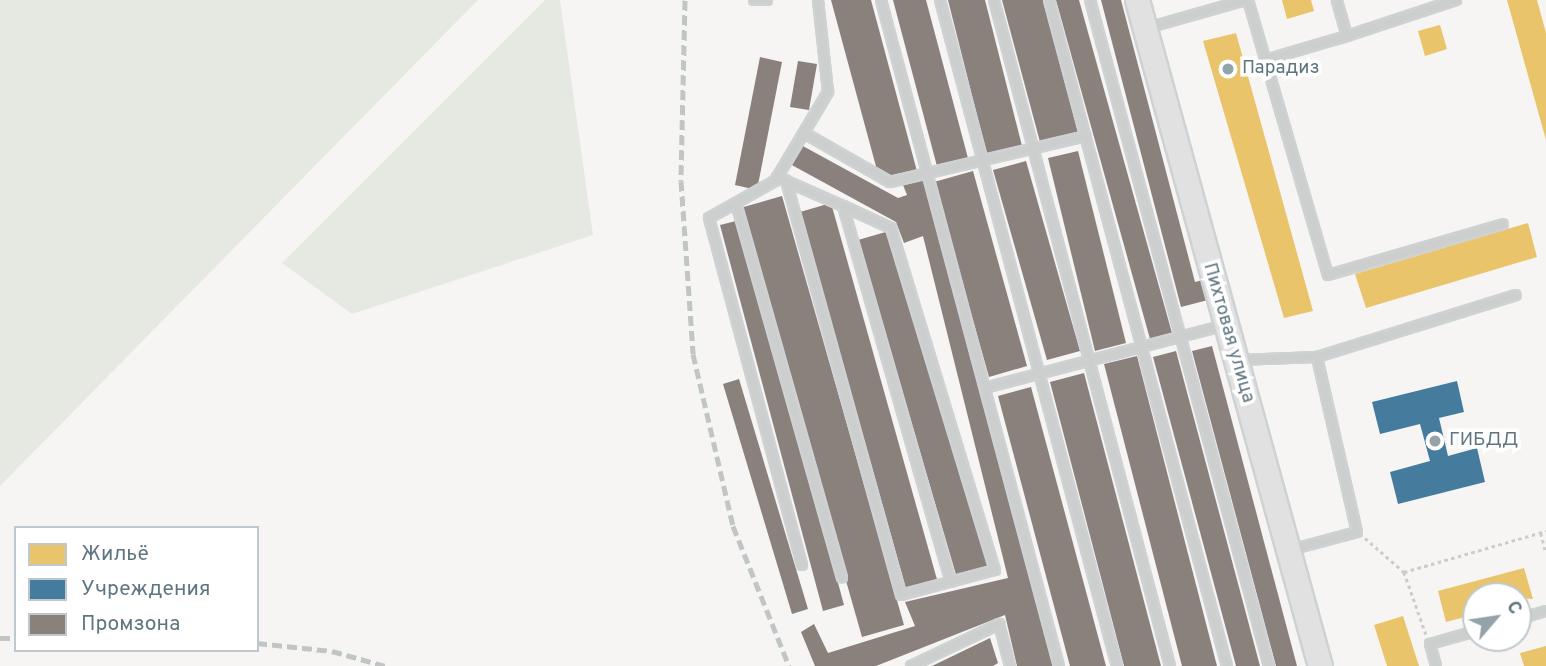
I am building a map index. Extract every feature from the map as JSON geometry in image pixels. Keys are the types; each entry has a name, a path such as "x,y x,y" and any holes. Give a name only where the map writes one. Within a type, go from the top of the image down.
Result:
{"street":[{"name":"Пихтовая улица","path":"1137,0 1320,666"}],"lane":[{"path":"754,0 767,0"},
{"path":"802,565 709,218 781,179 804,132 828,92 818,0"},
{"path":"881,0 988,387 1059,666"},
{"path":"940,0 981,164 1040,373 1117,666"},
{"path":"994,0 1092,360 1170,666"},
{"path":"1048,0 1144,347 1227,666"},
{"path":"1090,0 1183,337 1269,666"},
{"path":"1144,29 1246,0 1328,275 1503,224"},
{"path":"1338,0 1347,36"},
{"path":"1265,60 1456,0"},
{"path":"804,132 890,182 929,177 1086,136"},
{"path":"781,179 891,228 995,570 901,595 781,179"},
{"path":"736,203 842,577"},
{"path":"843,206 951,582"},
{"path":"1235,360 1317,357 1516,295"},
{"path":"988,387 1226,326"},
{"path":"1290,550 1357,531 1317,357"},
{"path":"911,666 999,624 1010,666"},
{"path":"1436,666 1430,644 1462,635"}],"path":[{"path":"1357,531 1404,572 1430,644"},
{"path":"1404,572 1546,531"},
{"path":"1541,533 1546,553"}],"shaded area":[{"path":"0,0 478,0 0,486"},
{"path":"545,0 560,0 593,235 352,314 282,263"}],"building: Жильё":[{"path":"1282,0 1311,0 1314,11 1287,19"},
{"path":"1507,0 1537,0 1546,33 1546,140"},
{"path":"1440,25 1447,49 1425,56 1418,31"},
{"path":"1236,33 1313,311 1284,318 1203,41"},
{"path":"1528,223 1537,257 1366,308 1355,274"},
{"path":"1524,568 1528,582 1472,582"},
{"path":"1462,585 1462,618 1446,622 1438,591"},
{"path":"1403,616 1419,666 1387,666 1374,625"},
{"path":"1546,646 1546,666 1524,666 1520,653 1532,652"}],"building: Учреждения":[{"name":"ГИБДД","path":"1457,381 1464,412 1439,418 1448,456 1477,448 1485,482 1398,504 1390,472 1430,461 1420,424 1380,434 1372,402"}],"building: Промзона":[{"path":"831,0 871,0 918,175 881,185"},
{"path":"893,0 926,0 969,162 938,170"},
{"path":"948,0 985,0 1023,150 988,159"},
{"path":"1002,0 1043,0 1078,132 1040,142"},
{"path":"1056,0 1079,0 1172,333 1150,339"},
{"path":"1101,0 1121,0 1195,282 1203,280 1208,300 1181,307"},
{"path":"760,57 782,62 757,190 735,185"},
{"path":"798,61 817,64 809,110 790,107"},
{"path":"801,145 898,198 907,195 903,185 924,180 1053,666 1017,666 1005,615 876,666 815,666 801,632 814,624 828,653 915,626 905,602 1008,578 923,236 904,243 896,222 790,164"},
{"path":"1078,151 1126,343 1095,351 1048,158"},
{"path":"1026,161 1080,351 1047,360 993,170"},
{"path":"973,171 1027,366 989,377 934,182"},
{"path":"782,196 904,625 862,637 740,208"},
{"path":"831,203 938,583 907,592 800,212"},
{"path":"740,220 844,605 823,611 720,225"},
{"path":"889,231 989,569 957,578 858,240"},
{"path":"1212,346 1297,666 1276,666 1192,351"},
{"path":"1176,351 1260,666 1236,666 1153,357"},
{"path":"1137,356 1217,666 1182,666 1104,364"},
{"path":"1084,373 1161,666 1124,666 1050,382"},
{"path":"739,379 808,609 792,614 723,384"},
{"path":"1031,387 1106,666 1070,666 998,396"},
{"path":"990,638 998,663 993,666 932,666"}],"railway":[{"path":"685,0 681,181 693,354 733,526 789,666"},
{"path":"0,638 14,638"},
{"path":"259,643 332,651 385,666"}],"place":[{"name":"Парадиз","path":"1228,69"},
{"name":"ГИБДД","path":"1435,441"}]}
